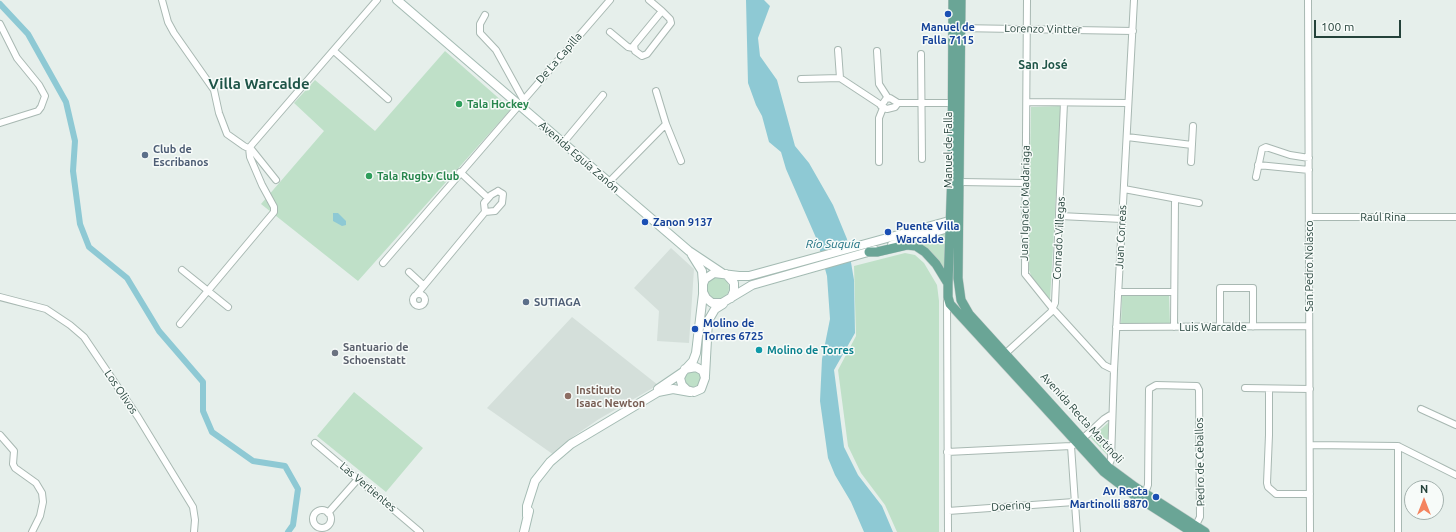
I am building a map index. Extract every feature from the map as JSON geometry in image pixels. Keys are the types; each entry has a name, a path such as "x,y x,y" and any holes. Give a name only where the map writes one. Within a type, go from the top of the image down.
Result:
{"main road":[{"name":"Avenida Eguía Zanón","path":"397,0 520,102 563,143 689,251 724,273"},
{"name":"Manuel de Falla","path":"953,0 957,28 960,185 958,288 961,300"},
{"name":"Manuel de Falla","path":"956,312 949,300 948,287 952,172 952,103 957,28 961,0"},
{"path":"960,185 950,224 955,294 961,300"},
{"path":"617,415 666,385 693,361 697,349 705,279 709,275 717,272 745,276 860,245 950,224"},
{"path":"524,532 531,491 536,478 554,458 578,439 617,415 662,391 674,389 690,392 701,389 706,378 708,321 715,309 752,285 866,253 950,224"},
{"path":"866,253 904,246 916,246 925,252 936,264 948,287"},
{"name":"Avenida Eguía Zanón","path":"689,251 702,271 703,290"},
{"path":"703,290 706,298 712,302 719,304 728,300 734,291 734,283 730,277 724,273"},
{"name":"Avenida Recta Martinoli","path":"961,300 969,314 1006,353 1077,442"},
{"name":"Avenida Recta Martinoli","path":"956,312 1010,368 1077,442 1106,470 1143,497 1193,530 1205,532"},
{"path":"690,392 682,385 680,378 684,370 692,367 700,369 706,378"}],"street":[{"path":"162,0 168,22 174,33 214,90 219,113 227,134 256,154 276,180"},
{"path":"180,324 274,209 254,167 248,152 249,148 377,0"},
{"name":"De La Capilla","path":"383,262 520,102 610,0"},
{"path":"610,32 628,47 633,48 637,54 642,56 646,54 671,23 662,11 649,0"},
{"name":"Juan Ignacio Madariaga","path":"1028,0 1025,274 1053,309 1104,365 1114,370"},
{"name":"Juan Correas","path":"1106,470 1111,460 1116,327 1134,0"},
{"name":"San Pedro Nolasco","path":"1308,0 1310,532"},
{"path":"633,48 662,11"},
{"path":"485,15 480,24 480,33 496,50 520,102"},
{"path":"0,24 17,58 39,85 45,96 38,111 0,123"},
{"name":"Lorenzo Vintter","path":"957,28 1132,31"},
{"path":"838,50 840,78"},
{"path":"334,51 388,99"},
{"path":"877,51 879,84 888,98 892,98 898,103 952,103"},
{"path":"920,54 922,158"},
{"path":"801,79 840,78 882,106 891,108 898,103"},
{"path":"656,91 666,124 681,161"},
{"path":"563,143 603,95"},
{"path":"879,162 879,118 882,106 888,98"},
{"path":"1027,102 1128,103"},
{"name":"Conrado Villegas","path":"1053,309 1060,216 1064,103"},
{"path":"609,182 666,124"},
{"path":"1191,162 1193,126"},
{"path":"1127,137 1192,145"},
{"path":"1256,177 1260,152 1266,147 1290,155 1309,158"},
{"path":"1258,165 1309,170"},
{"path":"460,172 488,198"},
{"path":"960,185 1025,183"},
{"path":"1124,189 1198,203"},
{"path":"417,294 485,212 494,211 502,203 504,196 501,192 498,191 488,198 484,206 485,212"},
{"path":"1174,327 1175,199"},
{"path":"1060,216 1122,219"},
{"name":"Raúl Rina","path":"1309,217 1456,217"},
{"path":"182,270 228,307"},
{"path":"409,272 423,285"},
{"name":"Manuel de Falla","path":"948,287 946,321 948,532"},
{"path":"1220,327 1220,288 1253,288 1253,327"},
{"path":"1118,292 1174,292"},
{"name":"Los Olivos","path":"0,297 46,309 70,324 84,337 138,417 193,507 196,520 194,532"},
{"path":"1006,353 1053,309"},
{"path":"946,321 956,312"},
{"name":"Luis Warcalde","path":"1116,327 1309,326"},
{"name":"Pedro de Ceballos","path":"1143,497 1148,485 1148,392 1151,386 1156,385 1193,385 1199,390 1200,517 1193,530"},
{"path":"1245,388 1310,389"},
{"path":"1269,389 1268,487 1276,494 1310,494"},
{"path":"1421,409 1456,425"},
{"path":"947,452 1077,442 1112,414"},
{"path":"0,435 14,451 13,464 15,468 36,483 42,494 43,502 40,516 32,532"},
{"path":"1077,442 1074,502 1077,532"},
{"name":"Las Vertientes","path":"315,443 420,532"},
{"path":"1310,445 1398,446 1456,475"},
{"path":"1398,446 1398,532"},
{"path":"328,513 358,478"},
{"name":"Doering","path":"948,510 1074,502"}],"shaded area":[{"path":"671,248 694,269 689,343 657,341 659,311 634,288"},
{"name":"Instituto Isaac Newton","path":"572,317 658,385 599,419 574,436 554,455 487,408"}],"green space":[{"name":"Tala Rugby Club","path":"445,51 511,109 358,281 261,204 324,131 294,103 315,80 375,131"},
{"path":"1061,106 1050,300 1032,278 1028,267 1031,107"},
{"path":"945,233 945,271 912,241"},
{"path":"905,253 915,255 924,263 937,285 939,301 939,532 897,532 885,505 861,473 848,446 838,370 856,336 854,266"},
{"path":"714,277 722,277 729,284 729,292 722,299 714,299 707,292 707,284"},
{"path":"1122,295 1169,295 1170,324 1121,324"},
{"path":"693,371 699,373 701,379 699,385 693,387 687,385 685,379 687,373"},
{"path":"354,392 423,448 386,492 317,436"},
{"path":"1109,422 1108,456 1091,438"}],"water":[{"name":"Río Suquía","path":"746,0 764,0 770,6 758,38 760,56 777,80 795,146 809,163 833,205 847,239 854,280 855,333 834,370 844,447 858,475 882,506 893,532 864,532 851,502 835,475 828,458 820,401 822,359 830,319 827,276 817,240 786,169 781,152 769,142 762,116 756,105 748,83"},
{"path":"333,213 338,213 346,221 346,225 342,226 333,221"}],"waterway":[{"path":"0,4 28,34 66,102 75,141 73,171 80,224 89,247 127,278 159,331 203,382 203,411 212,432 253,461 285,466 298,489 293,525 288,532"}],"place":[{"name":"Manuel de Falla 7115","path":"948,14"},
{"name":"Tala Hockey","path":"459,104"},
{"name":"Club de Escribanos","path":"145,155"},
{"name":"Tala Rugby Club","path":"369,176"},
{"name":"Zanon 9137","path":"645,222"},
{"name":"Puente Villa Warcalde","path":"888,232"},
{"name":"SUTIAGA","path":"526,302"},
{"name":"Molino de Torres 6725","path":"695,329"},
{"name":"Molino de Torres","path":"759,350"},
{"name":"Santuario de Schoenstatt","path":"335,353"},
{"name":"Instituto Isaac Newton","path":"568,396"},
{"name":"Av Recta Martinolli 8870","path":"1156,497"}],"district":[{"name":"San José","path":"1043,65"},
{"name":"Villa Warcalde","path":"259,84"}]}
